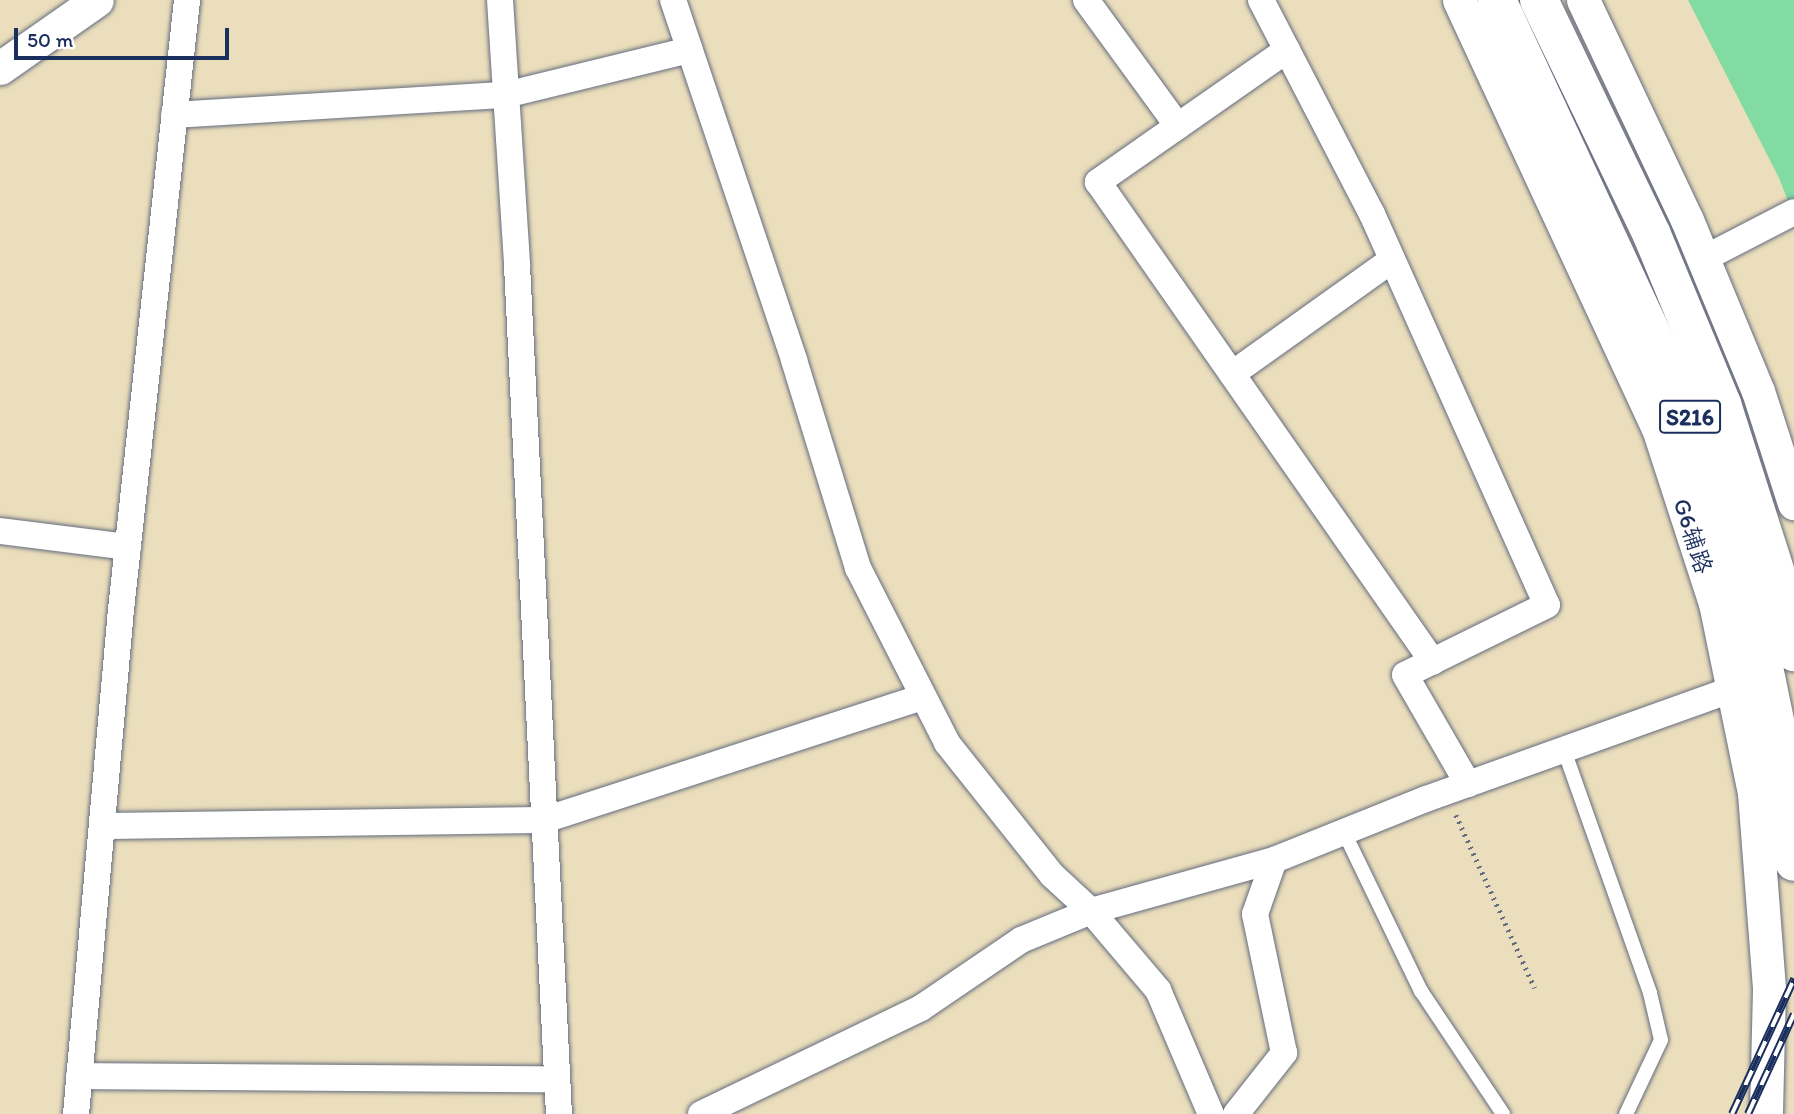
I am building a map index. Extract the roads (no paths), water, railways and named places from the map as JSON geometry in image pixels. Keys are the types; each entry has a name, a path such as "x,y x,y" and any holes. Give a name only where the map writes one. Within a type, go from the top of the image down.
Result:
{"main road":[{"name":"G6辅路","path":"1497,0 1690,416 1749,594 1788,789 1794,862"},
{"name":"S216","path":"1539,0 1652,235 1722,404 1778,579 1794,652"}],"street":[{"path":"0,68 97,0"},
{"path":"76,1114 128,547 187,0"},
{"path":"500,0 517,265 559,1114"},
{"path":"673,0 794,360 858,568 947,743 1052,875 1091,911 1158,990 1211,1114"},
{"path":"1086,0 1178,127"},
{"path":"1261,0 1392,260 1547,605 1405,675 1457,788"},
{"name":"G6辅路","path":"1459,0 1658,428 1715,603 1754,793 1769,989 1766,1114"},
{"name":"S216","path":"1583,0 1703,259 1758,391 1794,503"},
{"path":"174,115 505,96 690,50"},
{"path":"1287,51 1098,182 1433,662"},
{"path":"1703,259 1794,212"},
{"path":"1232,374 1392,260"},
{"path":"0,531 128,547"},
{"path":"701,1114 921,1008 1021,940 1091,911 1274,860 1457,788 1733,689"},
{"path":"102,826 544,820 923,697"},
{"path":"1236,1114 1284,1053 1255,914 1274,860"},
{"path":"79,1076 557,1079"}],"lane":[{"path":"1564,750 1650,993 1661,1040 1626,1114"},
{"path":"1345,832 1421,991 1503,1114"}],"railway":[{"path":"1732,1114 1794,979"},
{"path":"1748,1114 1794,1014"}]}
